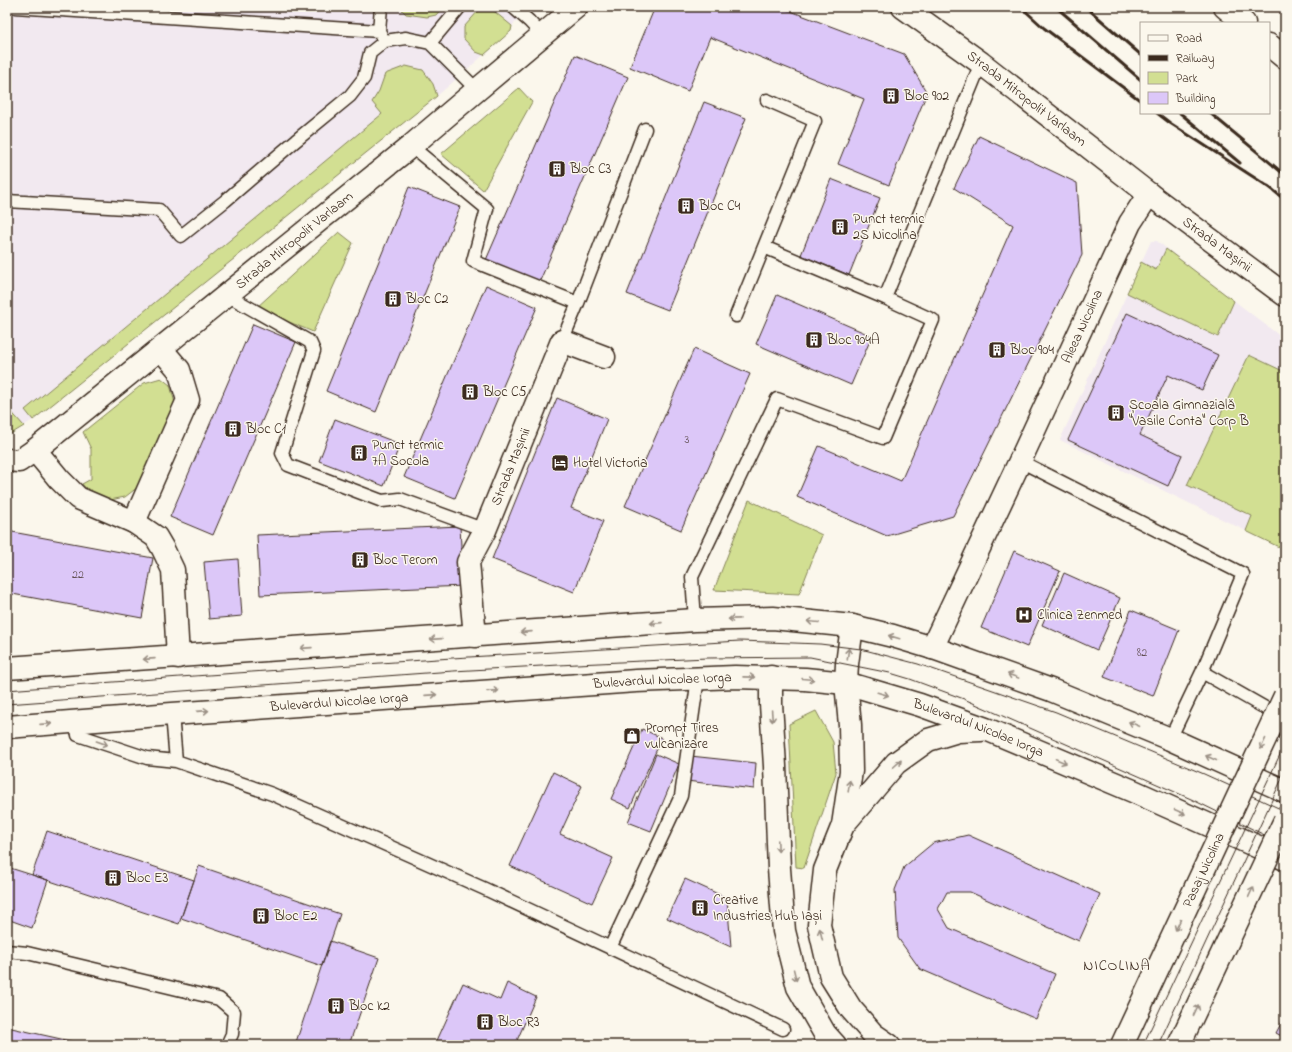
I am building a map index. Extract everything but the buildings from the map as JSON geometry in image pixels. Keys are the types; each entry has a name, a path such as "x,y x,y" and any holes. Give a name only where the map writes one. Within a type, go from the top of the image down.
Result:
{"main road":[{"name":"Strada Mitropolit Varlaam","path":"7,460 19,461 35,450 161,350 411,146 576,7"},
{"name":"Strada Mitropolit Varlaam","path":"903,7 981,63 1149,194"},
{"path":"1225,7 1243,22"},
{"path":"1270,46 1285,58"},
{"name":"Strada Mașinii","path":"1149,194 1285,296"},
{"name":"Aleea Nicolina","path":"932,648 1130,223 1149,194"},
{"path":"562,342 604,356"},
{"name":"Strada Mașinii","path":"475,636 468,562 485,530 562,342"},
{"path":"134,522 188,400 179,370 161,350"},
{"path":"35,450 78,498 134,522 156,537 173,570 178,657"},
{"path":"7,668 695,620 773,618 852,626 932,648 1051,690 1170,739 1285,791"},
{"path":"852,626 846,683 850,725 851,771 844,825 825,870 819,925 831,977 850,1009 873,1034 889,1045"},
{"name":"Bulevardul Nicolae Iorga","path":"7,727 620,682 735,676 805,679 846,683 920,705 986,729 1132,791 1285,859"},
{"path":"771,677 779,869 784,931 798,987 825,1034 836,1045"},
{"name":"Pasaj Nicolina","path":"1125,1038 1285,696"},
{"path":"844,825 896,763 928,740 958,731 986,729"},
{"path":"1179,1045 1285,820"},
{"path":"1110,1045 1125,1038"}],"lane":[{"path":"15,7 406,38 430,42 477,90"},
{"path":"7,200 159,210 181,236 350,96 364,78 370,53 382,36 381,7"},
{"path":"430,42 460,7"},
{"path":"513,7 542,35"},
{"path":"885,298 981,63"},
{"path":"736,316 815,120 767,100"},
{"path":"562,342 645,129"},
{"path":"411,146 487,209 473,261 578,303"},
{"path":"695,620 692,577 777,399 883,438 933,320 764,247"},
{"path":"227,295 310,342 314,351 282,453 288,465 382,501 400,498 485,530"},
{"path":"1020,461 1243,574 1202,672 1170,739"},
{"path":"1202,672 1285,719"},
{"path":"610,948 681,796 698,678"},
{"path":"172,714 176,761"},
{"path":"76,722 78,735 147,758 176,761 272,794 486,889 783,1029"},
{"path":"7,951 27,953 220,999 234,1012 232,1034 228,1045"}],"shaded area":[{"path":"7,7 530,7 512,26 511,31 437,96 33,420 14,432 7,434"},
{"path":"1151,241 1157,241 1285,340 1285,550 1060,440"}],"green space":[{"path":"401,7 443,7 436,15 427,17 406,14"},
{"path":"490,8 512,26 511,31 484,55 476,52 464,39 464,27 479,10"},
{"path":"406,66 423,70 433,84 437,96 33,420 25,410 382,114 372,102 379,91 385,74"},
{"path":"519,88 532,102 483,190 441,154"},
{"path":"339,232 353,243 313,332 256,308"},
{"path":"1166,249 1234,301 1218,337 1127,293 1141,262 1156,270"},
{"path":"1249,355 1285,372 1285,550 1246,531 1252,516 1187,485"},
{"path":"161,378 170,385 175,403 138,487 125,497 110,500 90,493 82,484 91,479 91,449 83,432 144,383"},
{"path":"7,407 24,426 10,434 7,434"},
{"path":"749,500 822,535 799,594 714,590"},
{"path":"816,711 833,742 836,773 804,868 796,867 789,724"}],"tram line":[{"path":"7,690 452,658 740,641 820,644 861,649 918,664 1056,712 1204,774 1285,811"},
{"path":"7,704 453,671 707,658 810,657 890,673 964,699 1191,799 1285,845"},
{"path":"1143,1045 1285,744"},
{"path":"1158,1045 1285,772"}],"railway":[{"path":"1021,7 1044,28 1140,100"},
{"path":"1056,7 1140,79"},
{"path":"1086,7 1140,54"},
{"path":"1158,114 1272,189"},
{"path":"1181,114 1240,163"},
{"path":"1211,114 1285,175"},
{"path":"1268,186 1285,200"}],"place":[{"name":"Bloc 902","path":"891,96"},
{"name":"Bloc C3","path":"557,169"},
{"name":"Bloc C4","path":"686,206"},
{"name":"Punct termic 2S Nicolina","path":"840,227"},
{"name":"Bloc C2","path":"393,299"},
{"name":"Bloc 904A","path":"814,340"},
{"name":"Bloc 904","path":"997,350"},
{"name":"Bloc C5","path":"470,392"},
{"name":"Școala Gimnazială \"Vasile Conta\" Corp B","path":"1116,413"},
{"name":"Bloc C1","path":"233,429"},
{"name":"Punct termic 7A Socola","path":"359,453"},
{"name":"Hotel Victoria","path":"560,463"},
{"name":"Bloc Terom","path":"360,560"},
{"name":"Clinica Zenmed","path":"1024,615"},
{"name":"Prompt Tires vulcanizare","path":"632,736"},
{"name":"Bloc E3","path":"113,878"},
{"name":"Creative Industries Hub Iași","path":"700,908"},
{"name":"Bloc E2","path":"261,916"},
{"name":"Bloc k2","path":"336,1006"},
{"name":"Bloc R3","path":"485,1022"}],"district":[{"name":"NICOLINA","path":"1117,966"}]}
